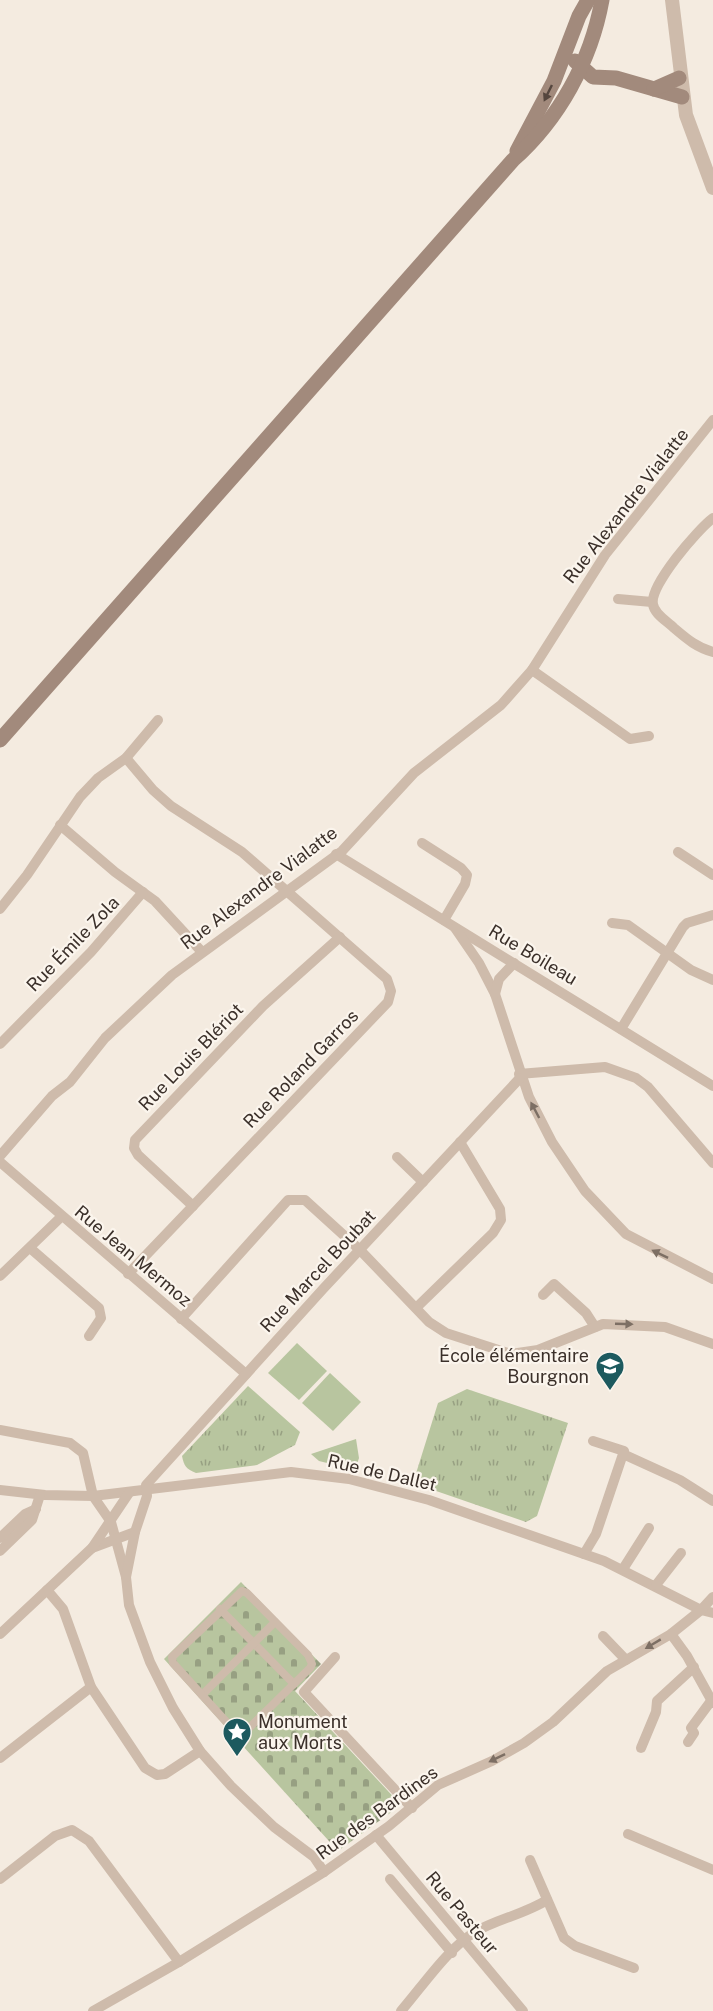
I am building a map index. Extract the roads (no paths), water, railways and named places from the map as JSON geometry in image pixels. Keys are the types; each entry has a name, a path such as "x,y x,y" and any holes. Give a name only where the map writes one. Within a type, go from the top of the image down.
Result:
{"main road":[{"path":"573,60 579,16 588,0"},
{"path":"0,740 513,159 573,60 591,39 602,0"},
{"path":"573,60 593,63 616,78 682,97"},
{"path":"654,89 679,78"}],"street":[{"path":"672,0 682,97 686,115 713,188"},
{"name":"Rue Alexandre Vialatte","path":"0,1156 52,1096 70,1082 120,1022 172,975 342,851 414,773 501,705 532,670 605,555 713,420"},
{"path":"712,521 667,572 653,594 652,602 656,612 696,648 713,652"},
{"path":"618,599 652,602"},
{"path":"532,670 630,739 649,736"},
{"path":"0,909 27,875 87,788 126,758 158,720"},
{"name":"Rue Roland Garros","path":"126,758 153,790 171,806 242,852 387,979 392,991 388,1002 128,1274"},
{"path":"60,825 170,914 202,952"},
{"path":"422,843 461,868 467,875 465,884 444,920"},
{"path":"678,852 713,875"},
{"name":"Rue Boileau","path":"336,854 713,1086"},
{"name":"Rue Émile Zola","path":"0,1044 91,952 143,892"},
{"path":"621,1029 687,923 713,915"},
{"path":"612,923 628,925 667,954 713,980"},
{"path":"455,928 479,963 495,994 520,1076 552,1142 585,1191 610,1220 640,1244 713,1279"},
{"name":"Rue Louis Blériot","path":"193,1206 138,1155 134,1148 135,1140 263,1006 340,937"},
{"path":"479,963 483,955 493,951"},
{"path":"495,994 499,979 514,963"},
{"path":"520,1076 605,1067 636,1078 648,1087 713,1163"},
{"name":"Rue Marcel Boubat","path":"126,1577 147,1490 146,1485 520,1076"},
{"path":"417,1307 493,1233 501,1220 498,1202 460,1142"},
{"path":"397,1157 423,1182"},
{"name":"Rue Jean Mermoz","path":"0,1162 246,1374"},
{"path":"181,1319 288,1200 305,1200 360,1250 437,1329 511,1354 538,1350 595,1327 617,1323 657,1326 682,1332 713,1344"},
{"path":"0,1276 62,1217"},
{"path":"30,1248 99,1308 101,1318 89,1336"},
{"path":"543,1295 554,1284 586,1313 595,1327"},
{"path":"0,1430 78,1447 85,1459 93,1496 111,1531 126,1577 129,1605 150,1662 172,1708 200,1751 255,1810 314,1857 324,1872"},
{"path":"584,1554 596,1534 624,1451 593,1441"},
{"path":"622,1454 680,1480 713,1501"},
{"name":"Rue de Dallet","path":"0,1490 40,1495 93,1496 291,1472 349,1479 439,1503 584,1554 656,1585 701,1610 713,1613"},
{"path":"0,1634 111,1531 129,1493"},
{"path":"0,1551 32,1520 40,1495"},
{"path":"0,1538 25,1514 36,1509"},
{"path":"622,1569 649,1528"},
{"path":"111,1531 136,1530"},
{"path":"656,1585 681,1553"},
{"path":"47,1590 63,1609 91,1687 151,1773 165,1774 200,1751"},
{"path":"242,1591 275,1622 309,1657 312,1664 238,1739 173,1663 172,1657 242,1591"},
{"name":"Rue des Bardines","path":"94,2011 179,1962 324,1872 412,1808 438,1785 492,1761 524,1743 553,1722 607,1671 671,1634 701,1610 713,1597"},
{"path":"220,1610 294,1684"},
{"path":"202,1695 275,1622"},
{"path":"671,1634 694,1667 712,1702 691,1728 694,1733 688,1742"},
{"path":"603,1636 626,1660"},
{"path":"335,1658 304,1692 412,1808"},
{"path":"641,1748 656,1712 657,1701 694,1667"},
{"path":"0,1758 91,1687"},
{"path":"0,1879 56,1836 72,1830 79,1832 89,1841 179,1962"},
{"path":"628,1834 713,1870"},
{"name":"Rue Pasteur","path":"376,1835 523,2011"},
{"path":"530,1860 564,1938 575,1946 633,1968"},
{"path":"390,1879 452,1953"},
{"path":"401,2011 463,1940 476,1931 533,1909 547,1900"}],"place":[{"name":"École élémentaire Bourgnon","path":"610,1392"},
{"name":"Monument aux Morts","path":"237,1758"}]}
